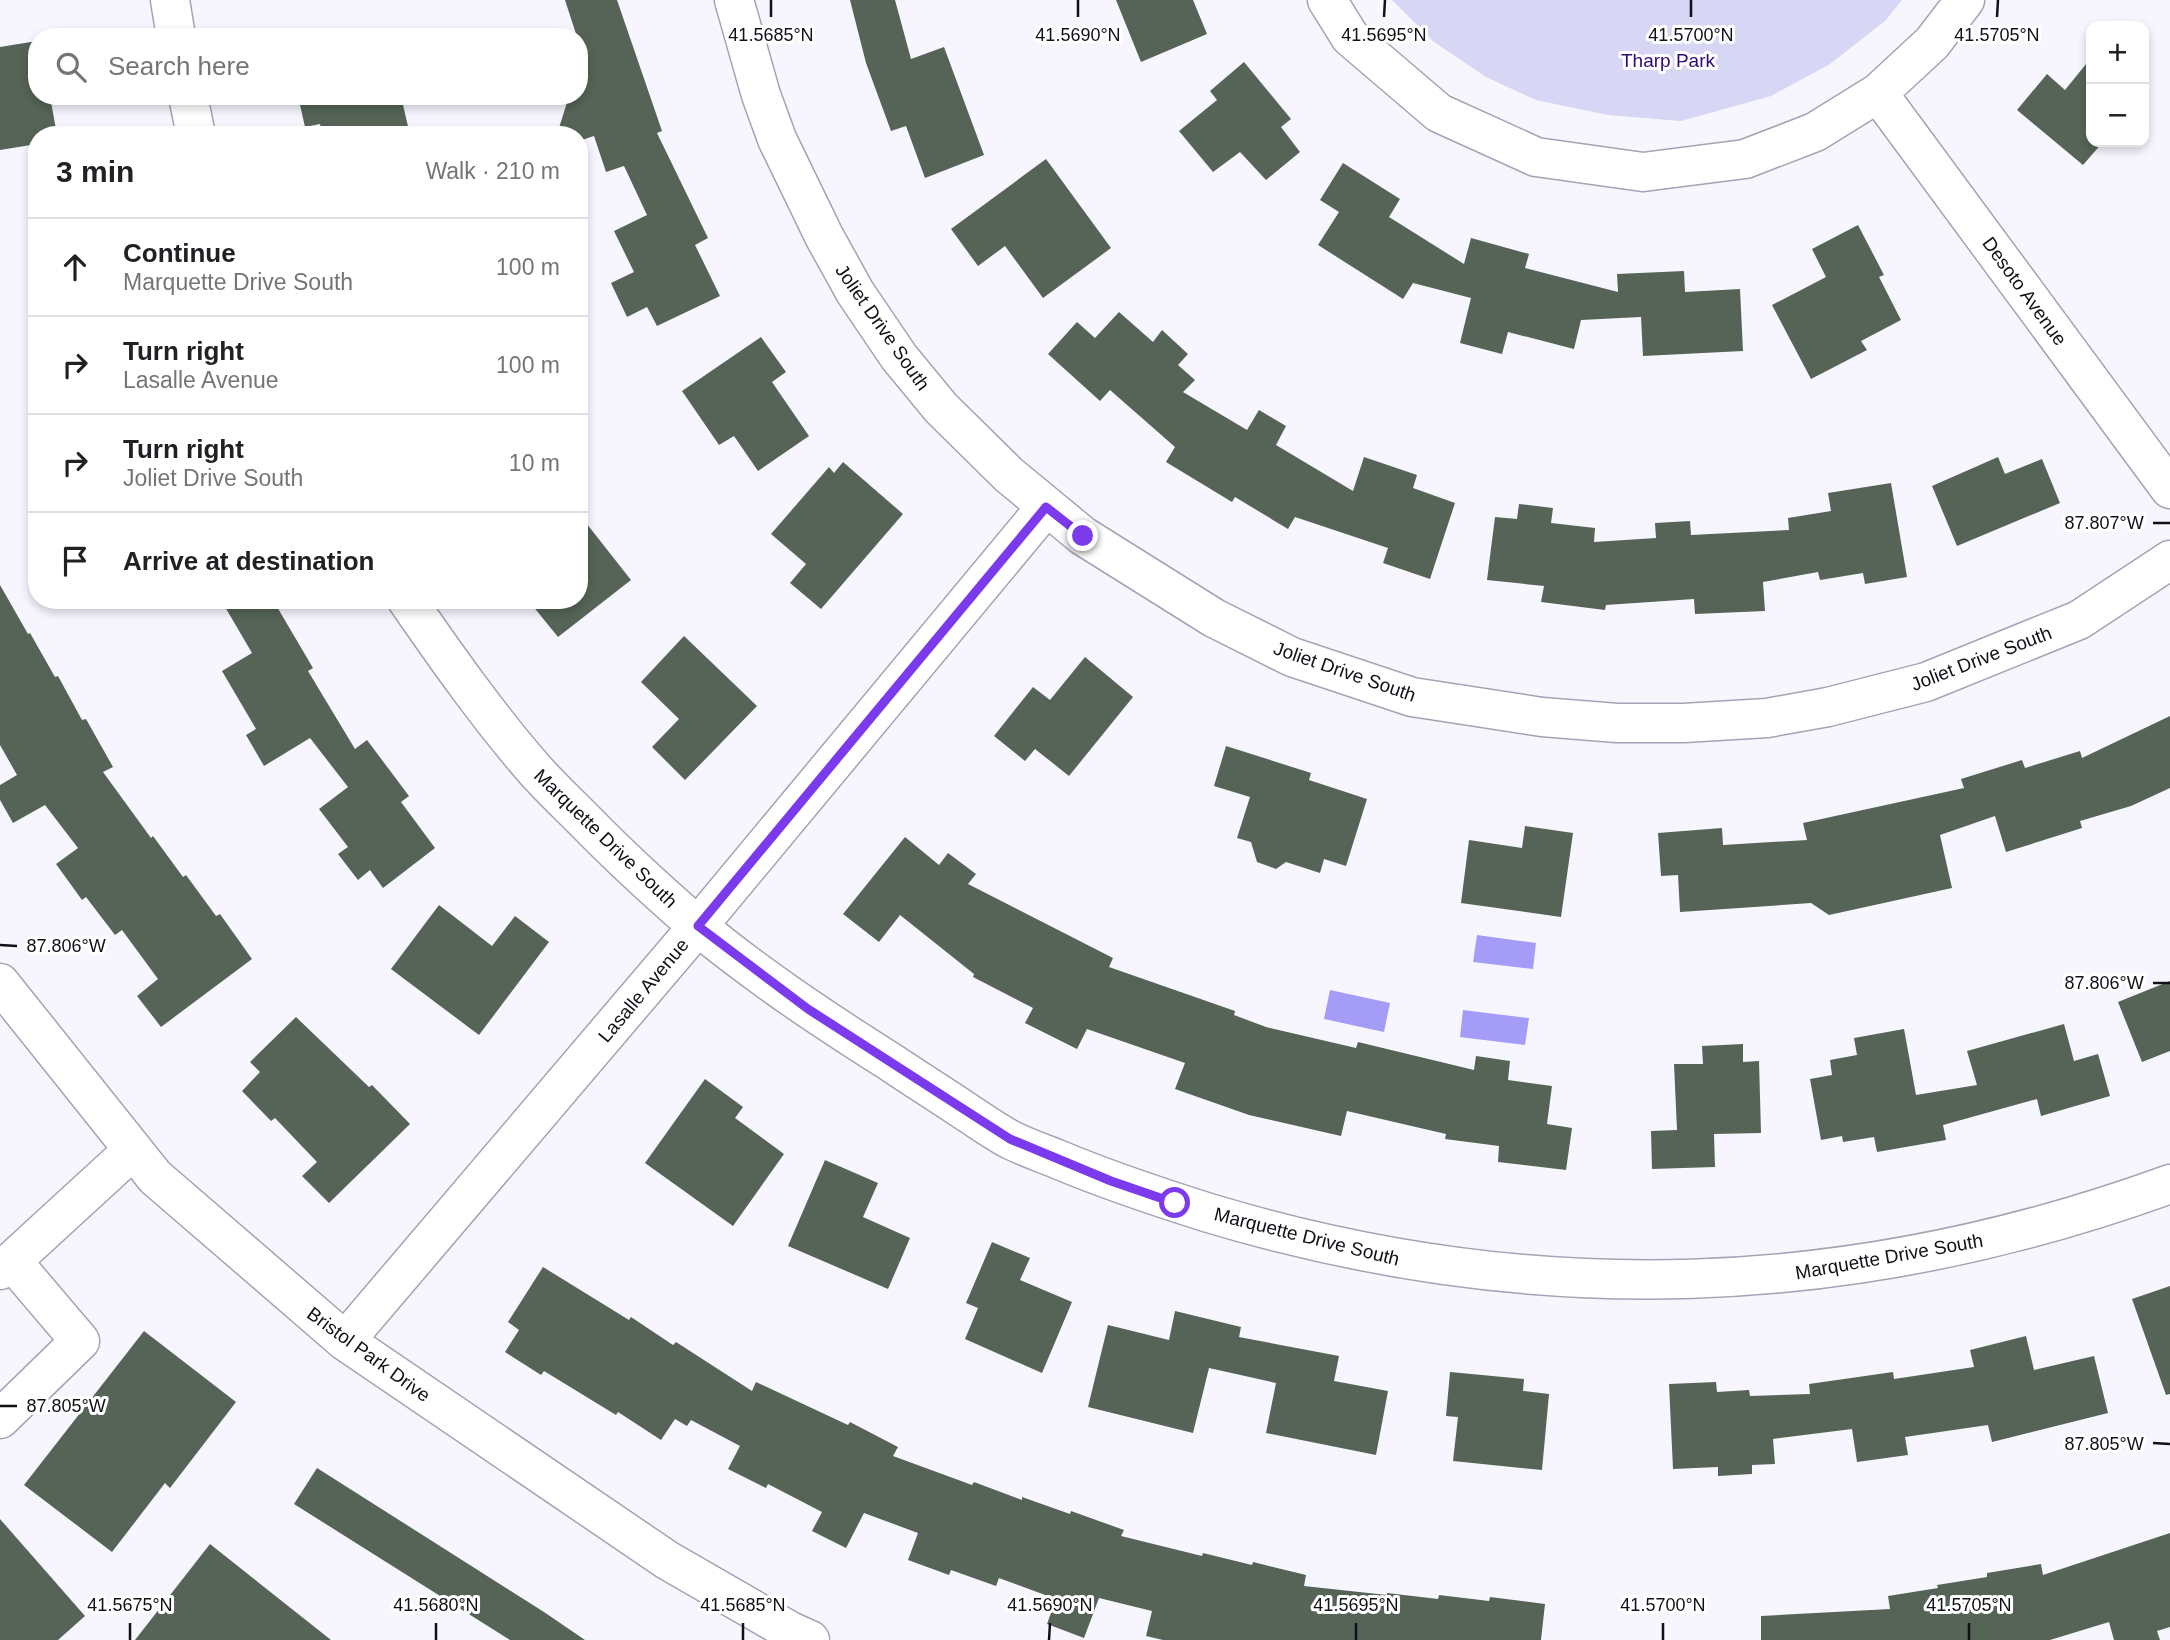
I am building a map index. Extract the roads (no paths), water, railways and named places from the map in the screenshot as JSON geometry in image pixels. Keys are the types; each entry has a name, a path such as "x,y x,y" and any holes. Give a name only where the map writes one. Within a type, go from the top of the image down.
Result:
{"street":[{"path":"170,0 175,28"},
{"name":"Joliet Drive South","path":"734,0 761,95 794,178 855,292 900,357 942,408 1009,475 1083,536 1214,618 1292,657 1412,696 1542,717 1617,723 1684,723 1767,718 1828,707 1926,682 2080,620 2170,560"},
{"path":"1327,0 1350,37 1439,113 1536,157 1643,172 1745,159 1815,132 1878,93 1932,43 1965,0"},
{"name":"Desoto Avenue","path":"1878,93 2170,489"},
{"path":"190,105 194,126"},
{"name":"Lasalle Avenue","path":"345,1341 698,926 1046,507"},
{"name":"Marquette Drive South","path":"413,609 448,661 536,772 621,857 698,926 808,1009 1010,1139 1111,1181 1248,1225 1416,1263 1618,1280 1683,1280 1841,1268 1930,1253 2009,1235 2105,1208 2170,1184"},
{"name":"Bristol Park Drive","path":"0,983 155,1177 345,1341 667,1560 795,1637"},
{"path":"0,1419 80,1341 6,1265 133,1150"}],"park label":[{"name":"Tharp Park","path":"1668,60"}]}
